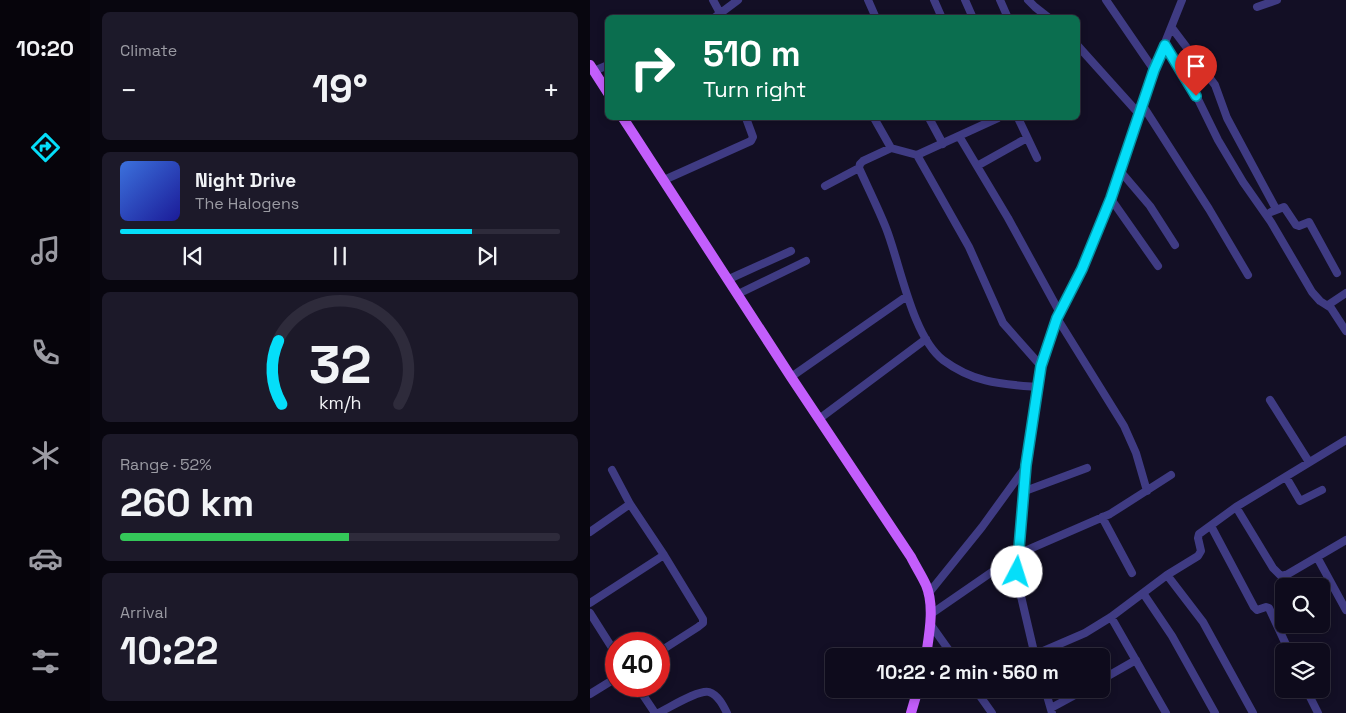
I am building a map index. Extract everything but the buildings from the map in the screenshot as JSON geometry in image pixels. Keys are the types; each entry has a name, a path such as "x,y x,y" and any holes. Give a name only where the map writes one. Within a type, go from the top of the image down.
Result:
{"main road":[{"path":"592,68 605,88"},
{"path":"625,120 818,420 911,557 927,587 931,620 927,648"},
{"path":"911,713 915,698"}],"street":[{"path":"713,0 717,15 738,0"},
{"path":"868,0 875,15"},
{"path":"934,0 941,15"},
{"path":"965,0 972,15"},
{"path":"1000,0 1007,15"},
{"path":"1028,0 1046,15"},
{"path":"1106,0 1154,70"},
{"path":"1033,648 1017,572 1026,490 1026,465 1041,366 1058,316 1082,269 1111,198 1154,70 1182,0"},
{"path":"1257,7 1277,0"},
{"path":"1172,28 1215,85 1228,118 1276,209"},
{"path":"1165,45 1196,96 1218,140 1312,292 1320,301 1334,311 1346,331"},
{"path":"1080,48 1140,115"},
{"path":"592,68 605,66"},
{"path":"1143,106 1209,209 1248,275"},
{"path":"664,180 751,140 753,137 752,132 747,120"},
{"path":"875,120 890,148"},
{"path":"930,120 943,144"},
{"path":"825,186 859,168 863,161 890,148 917,155 990,120"},
{"path":"1019,120 1037,158"},
{"path":"959,136 1008,218 1058,316 1124,426 1136,453 1147,491"},
{"path":"977,166 1027,138"},
{"path":"917,155 969,247 1003,324 1041,366"},
{"path":"859,168 886,229 907,296 926,339 942,359 971,376 992,383 1037,387"},
{"path":"1121,172 1150,206 1175,245"},
{"path":"1111,198 1158,266"},
{"path":"1265,215 1284,207 1296,225 1300,226 1308,222 1337,273"},
{"path":"729,279 791,251"},
{"path":"738,294 806,261"},
{"path":"1328,305 1346,293"},
{"path":"791,378 907,296"},
{"path":"818,420 926,339"},
{"path":"1270,400 1309,462"},
{"path":"1050,648 1085,632 1111,617 1166,575 1198,556 1201,551 1198,536 1236,507 1346,440"},
{"path":"928,594 982,527 1026,465"},
{"path":"1026,490 1087,468"},
{"path":"612,470 630,504 703,619 703,623 698,628 670,645"},
{"path":"948,648 931,620 1018,554 1102,517 1171,475"},
{"path":"1286,477 1300,501 1322,490"},
{"path":"590,532 630,504"},
{"path":"1236,507 1273,568 1281,576 1288,574 1346,540"},
{"path":"1102,517 1132,573"},
{"path":"1211,526 1254,607 1257,610 1269,608 1285,643"},
{"path":"590,603 664,555"},
{"path":"1317,557 1346,610"},
{"path":"1166,575 1203,622 1253,713"},
{"path":"1143,592 1172,636 1215,713"},
{"path":"590,613 605,637"},
{"path":"1111,617 1166,713"},
{"path":"1110,675 1136,660"},
{"path":"590,694 605,685"},
{"path":"645,697 657,713 700,692 708,692 715,696 727,713"},
{"path":"981,698 992,713"},
{"path":"1047,698 1051,711 1072,698"},
{"path":"1310,698 1318,713"}],"route":[{"path":"1017,572 1026,490 1026,465 1041,366 1057,318 1082,269 1111,198 1154,70 1165,45 1196,96"}]}
